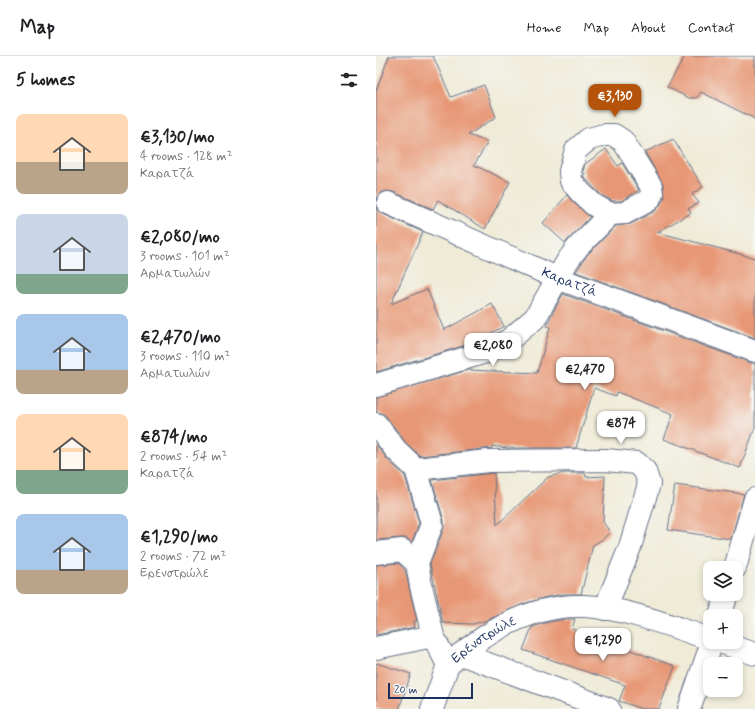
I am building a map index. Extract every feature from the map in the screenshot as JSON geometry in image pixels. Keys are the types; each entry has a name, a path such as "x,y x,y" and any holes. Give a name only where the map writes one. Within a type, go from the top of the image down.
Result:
{"street":[{"name":"Καρατζά","path":"388,203 557,278 755,351"},
{"path":"376,385 486,352 509,340 535,318 568,260 578,247 610,214"},
{"path":"376,424 396,450 416,469 432,524 417,563 402,550 376,553"},
{"path":"416,469 488,461 606,460 637,463 645,471 649,484 630,547 605,609"},
{"path":"737,561 755,499"},
{"name":"Ερενστρώλε","path":"417,563 432,636 454,660 483,637 517,620 536,612 576,606 605,609 644,618 703,637"},
{"path":"376,648 432,636"},
{"path":"689,709 710,649"},
{"path":"740,649 755,654"},
{"path":"432,709 454,660 575,703 610,709"}],"building":[{"path":"389,56 433,56 451,97 484,85 496,117 468,135 488,142 474,165 510,182 485,229 438,200 433,209 393,192 387,191 380,193 376,201 376,91"},
{"path":"685,56 755,56 755,119 701,92 697,98 689,98 667,87"},
{"path":"673,139 703,187 692,194 699,203 688,209 691,213 657,232 755,258 755,338 576,272 587,255 616,226 631,224 655,211 660,205 664,198 663,184 645,152"},
{"path":"606,149 618,166 622,163 639,190 621,201 613,201 601,195 583,176 585,174 583,171 585,164"},
{"path":"567,195 590,217 565,243 543,223"},
{"path":"376,206 378,211 383,214 423,232 391,304 427,289 444,330 492,304 504,326 473,343 376,372"},
{"path":"563,294 751,363 755,363 755,428 740,468 664,439 673,414 617,392 616,396 594,388 576,448 507,448 492,446 492,448 420,456 405,442 386,416 376,412 376,397 468,370 537,373 550,327 547,326"},
{"path":"376,444 387,459 405,476 419,523 412,542 406,538 376,540"},
{"path":"494,473 497,525 548,477 564,473 585,473 586,477 605,476 603,522 610,532 603,539 593,545 581,594 563,594 543,598 523,604 488,620 473,624 443,623 430,564 444,528 444,521 432,480"},
{"path":"675,485 744,494 731,539 668,530"},
{"path":"398,563 405,570 417,621 414,621 415,627 376,635 376,565"},
{"path":"566,619 575,619 572,629 675,666 659,709 642,709 619,701 625,685 523,650 532,627"},
{"path":"376,663 411,674 399,709 376,709"}]}
